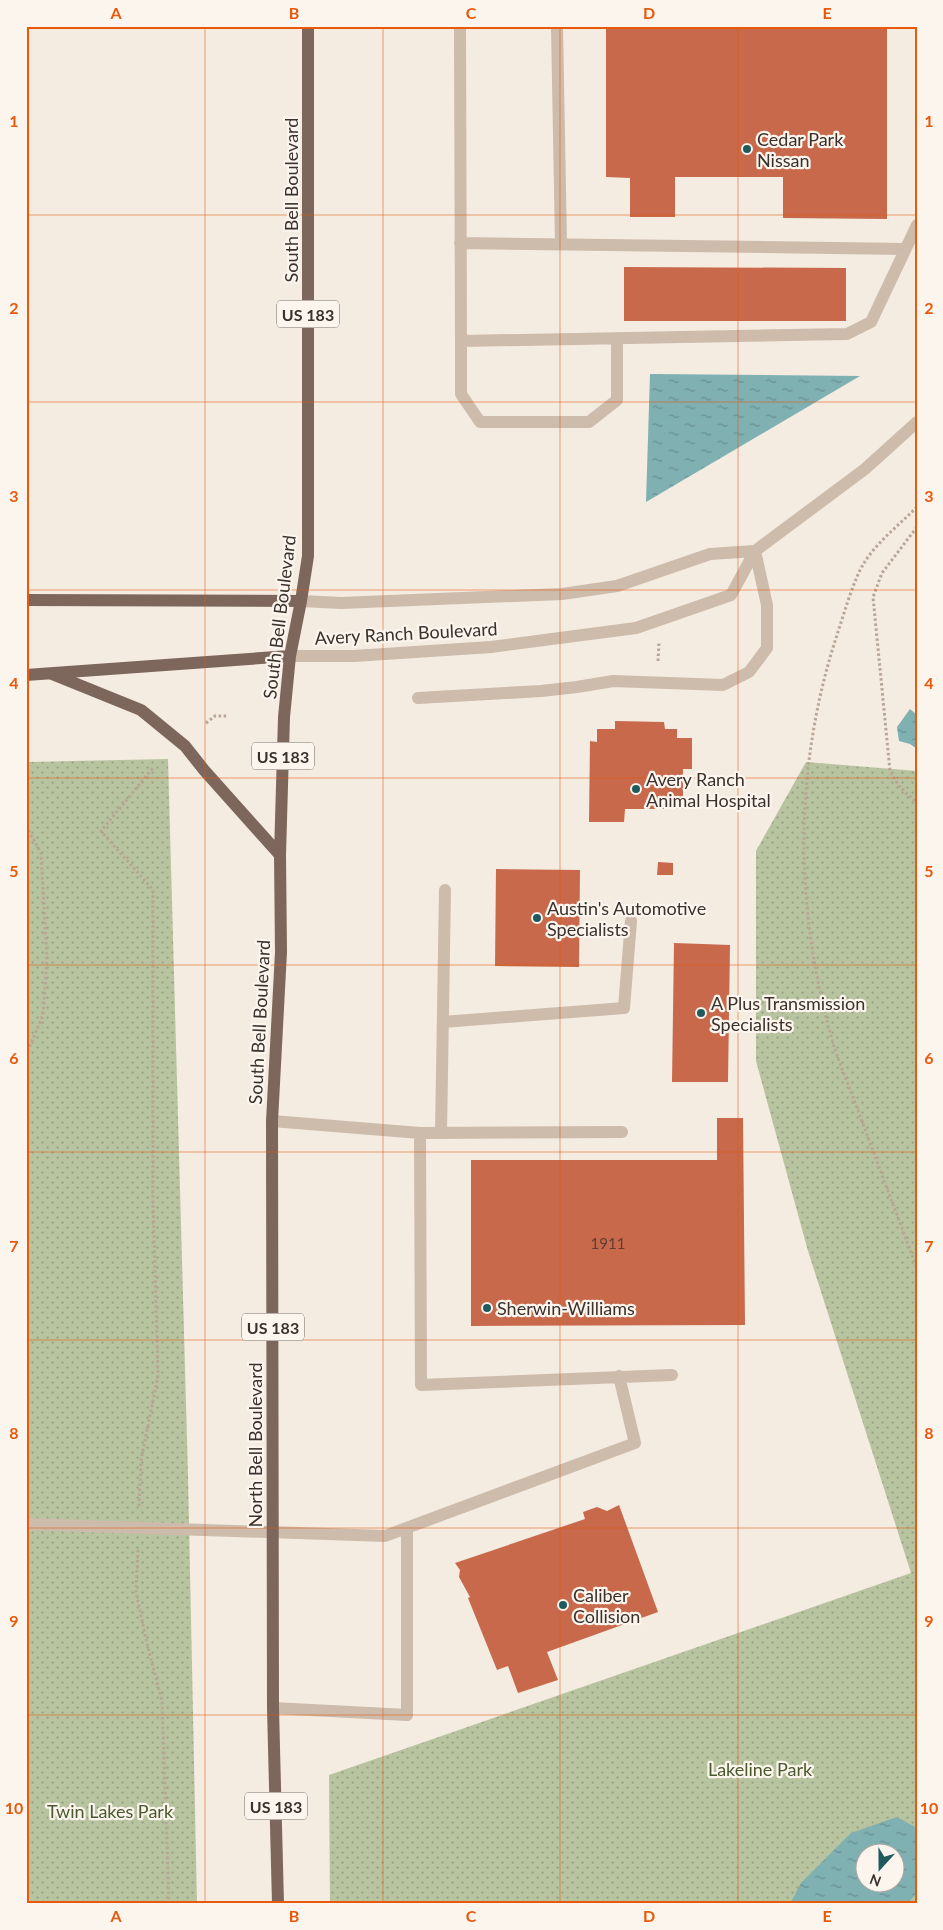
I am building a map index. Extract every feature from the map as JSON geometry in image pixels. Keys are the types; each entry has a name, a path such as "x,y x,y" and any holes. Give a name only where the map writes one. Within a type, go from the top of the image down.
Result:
{"main road":[{"name":"South Bell Boulevard","path":"272,1122 281,952 280,856 284,717 290,656 302,601 308,556 308,26"},
{"name":"Avery Ranch Boulevard","path":"26,600 302,601"},
{"name":"Avery Ranch Boulevard","path":"26,674 52,674 290,656"},
{"path":"52,674 140,710 185,746 280,856"},
{"name":"North Bell Boulevard","path":"272,1122 273,1708"},
{"name":"US 183","path":"273,1708 278,1904"}],"street":[{"path":"460,26 462,394 480,422 589,422 617,400 617,338"},
{"path":"557,26 561,244"},
{"path":"461,342 847,334 871,322 917,225"},
{"path":"460,243 905,249"},
{"name":"Avery Ranch Boulevard","path":"290,656 354,656 491,647 636,628 731,595 755,551 865,469 917,422"},
{"name":"Avery Ranch Boulevard","path":"302,601 347,603 562,594 617,586 710,554 755,551"},
{"path":"418,698 550,690 613,681 723,685 749,672 767,648 767,605 755,551"},
{"path":"441,1133 445,890"},
{"path":"443,1022 624,1008 631,921"},
{"path":"272,1122 420,1133 622,1132"},
{"path":"420,1133 421,1384 672,1375"},
{"path":"26,1524 273,1534 385,1536 635,1443 619,1376"},
{"path":"273,1708 407,1715 407,1529"}],"path":[{"path":"917,507 862,565 845,610 825,672 811,744 804,828 804,880 812,948 831,1038 917,1270"},
{"path":"917,527 882,573 873,597 890,771 899,786 917,803"},
{"path":"657,664 659,642"},
{"path":"206,723 215,716 227,716"},
{"path":"153,768 101,831 153,890 153,1199 158,1376 141,1460 136,1592 162,1701 164,1815 169,1904"},
{"path":"26,826 41,853 47,959 43,1015 26,1055"}],"green space":[{"name":"Twin Lakes Park","path":"168,759 188,1476 197,1904 26,1904 26,762"},
{"name":"Lakeline Park","path":"806,762 917,771 917,1904 330,1904 329,1775 911,1573 808,1251 756,1061 756,851"}],"water":[{"path":"650,374 860,376 646,502"},
{"path":"910,709 917,715 917,749 910,744 899,741 897,727"},
{"path":"897,1817 917,1828 917,1893 907,1904 790,1904 801,1883 851,1833"}],"building":[{"name":"Cedar Park Nissan","path":"606,26 887,26 887,219 783,218 783,177 675,177 675,217 630,217 630,178 606,177"},
{"path":"624,267 846,268 846,321 624,321"},
{"name":"Avery Ranch Animal Hospital","path":"615,721 664,722 665,729 677,729 677,738 692,738 692,769 683,769 683,809 625,809 624,822 589,822 590,741 597,742 597,729 615,729"},
{"path":"658,862 673,863 673,875 657,875"},
{"name":"Austin's Automotive Specialists","path":"496,869 580,870 579,967 495,966"},
{"name":"A Plus Transmission Specialists","path":"674,943 730,945 728,1082 672,1082"},
{"path":"717,1118 743,1118 745,1325 471,1326 471,1160 717,1160"},
{"name":"Caliber Collision","path":"619,1505 658,1612 547,1652 558,1680 518,1693 508,1666 497,1670 468,1598 470,1597 459,1577 460,1570 455,1563 585,1519 583,1512 597,1507 607,1511"}],"place":[{"name":"Cedar Park Nissan","path":"747,149"},
{"name":"Avery Ranch Animal Hospital","path":"636,789"},
{"name":"Austin's Automotive Specialists","path":"537,918"},
{"name":"A Plus Transmission Specialists","path":"701,1013"},
{"name":"Sherwin-Williams","path":"487,1308"},
{"name":"Caliber Collision","path":"563,1605"}]}
